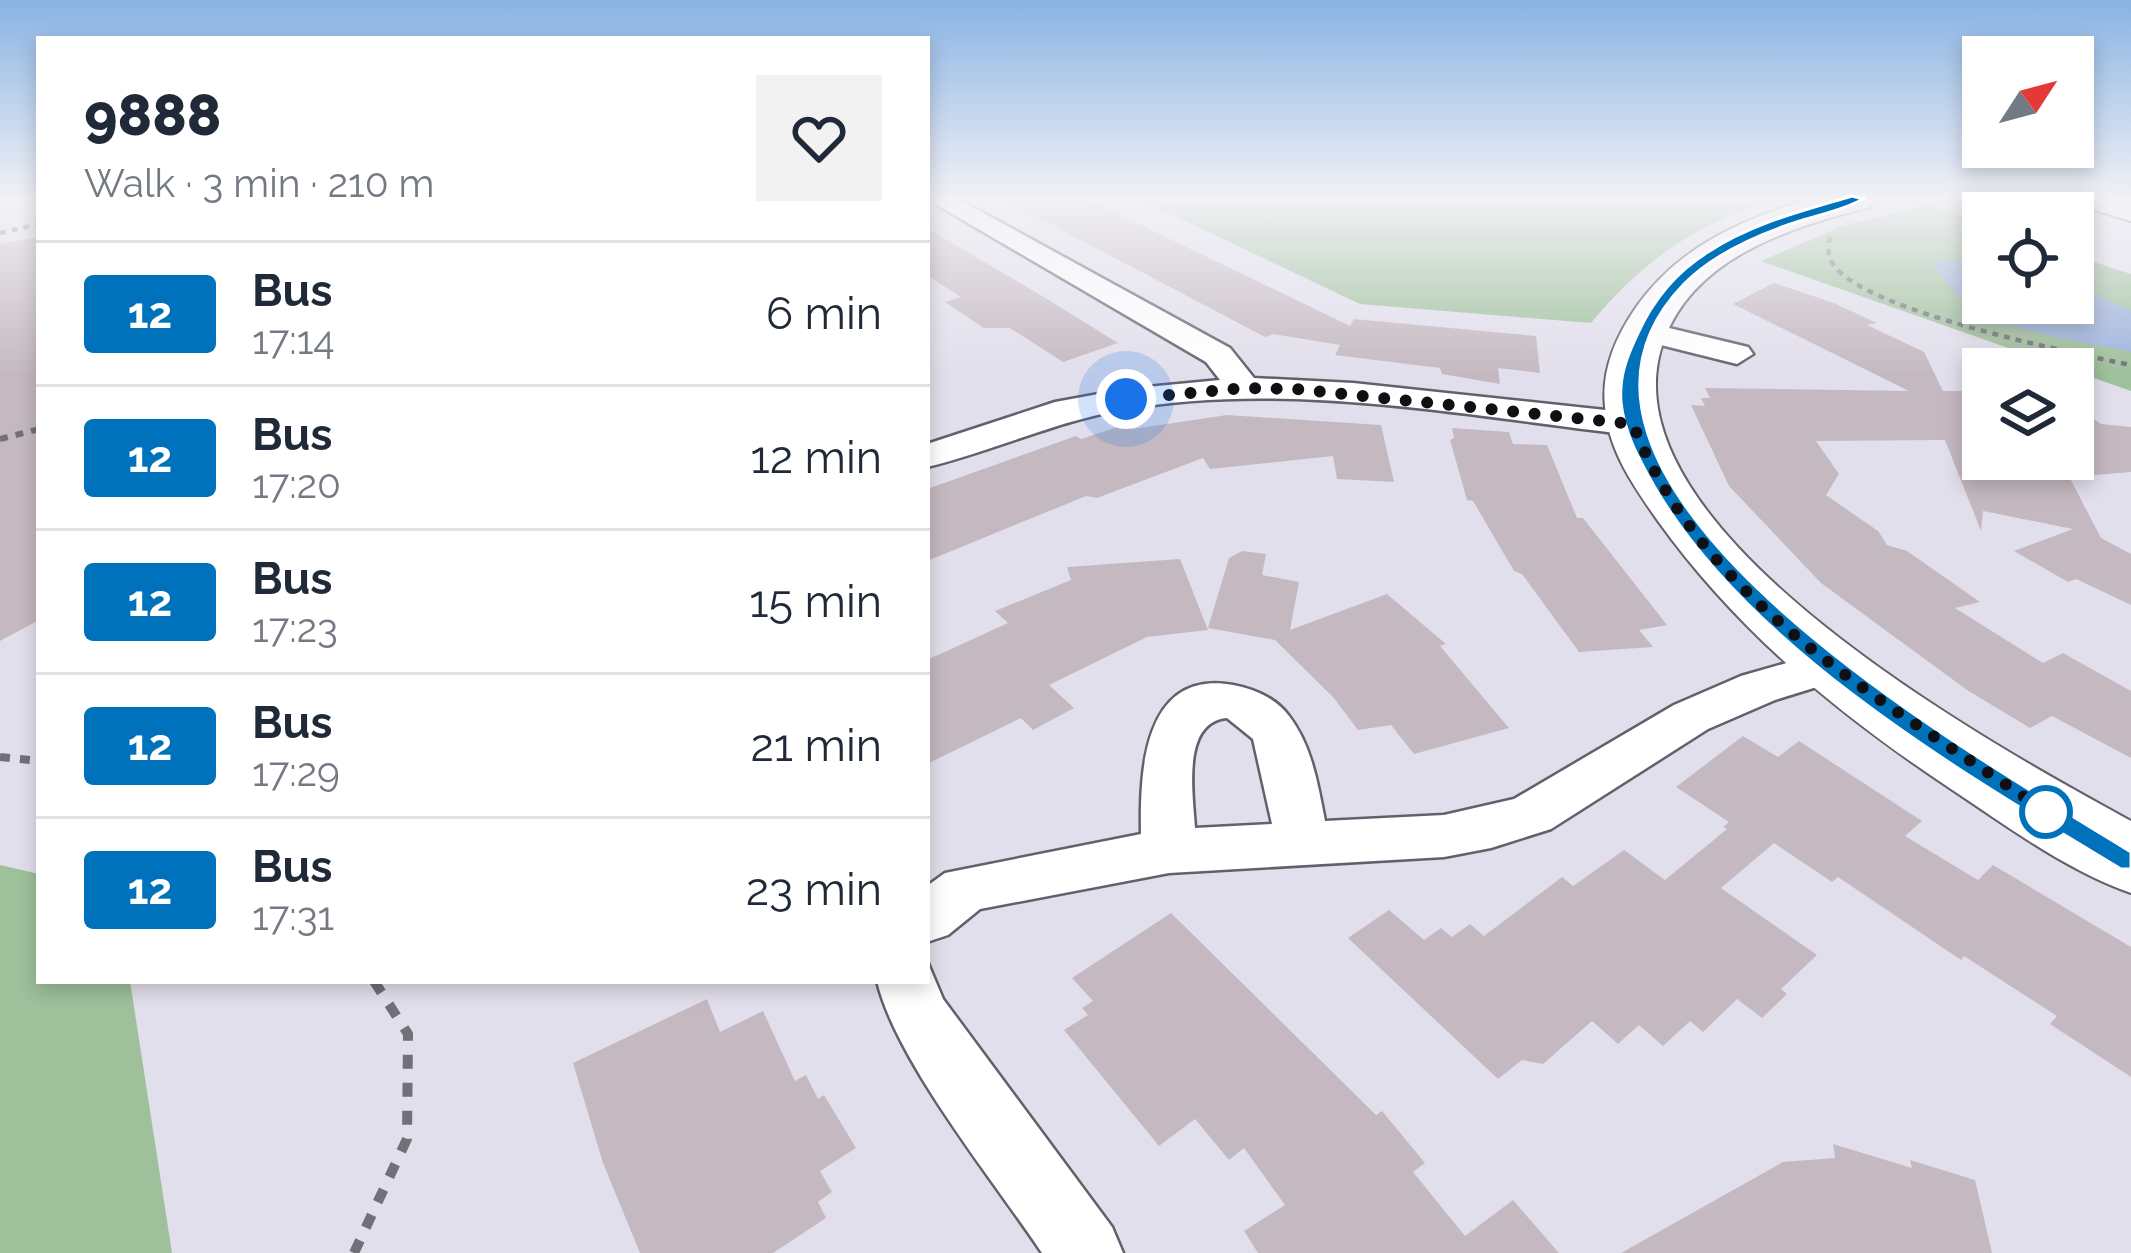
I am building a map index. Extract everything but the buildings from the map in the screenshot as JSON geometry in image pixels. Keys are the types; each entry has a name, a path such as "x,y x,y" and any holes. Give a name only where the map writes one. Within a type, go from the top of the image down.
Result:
{"street":[{"path":"1044,257 1218,356 1244,388"},
{"path":"1709,257 1680,280 1644,332 1632,364 1633,424 1654,472 1713,555 1832,666 1973,767 2131,860"},
{"path":"1644,332 1737,353"},
{"path":"930,455 1072,409 1244,388 1353,393 1633,424"},
{"path":"930,916 965,889 1169,851 1444,836 1532,814 1583,787 1690,716 1758,688 1832,666"},
{"path":"1169,851 1170,745 1176,724 1202,704 1223,701 1256,713 1279,740 1303,844"},
{"path":"909,984 915,1009 931,1034 1086,1253"}],"path":[{"path":"1832,257 1870,290 2047,348 2131,365"},
{"path":"0,439 36,430"},
{"path":"0,757 36,761"},
{"path":"354,1253 407,1139 408,1034 376,984"}],"green space":[{"path":"1262,257 1658,257 1591,323 1360,304"},
{"path":"1962,257 1962,324 2094,324 2094,262 2131,274 2131,391 2094,378 2094,348 2009,348 1761,261"},
{"path":"0,865 36,873 36,984 130,984 172,1253 0,1253"}],"water":[{"path":"1962,258 1962,296 1933,263"},
{"path":"2094,294 2131,311 2131,352 2047,335 2009,324 2094,324"}],"bus line":[{"name":"12","path":"1708,257 1680,280 1658,307 1632,364 1633,424 1654,472 1682,515 1713,555 1832,666 1973,767 2131,860"}],"route":[{"path":"1126,399 1244,388 1296,389 1633,424 1654,472 1682,515 1713,555 1760,602 1832,666 1911,725 2046,812"}]}
